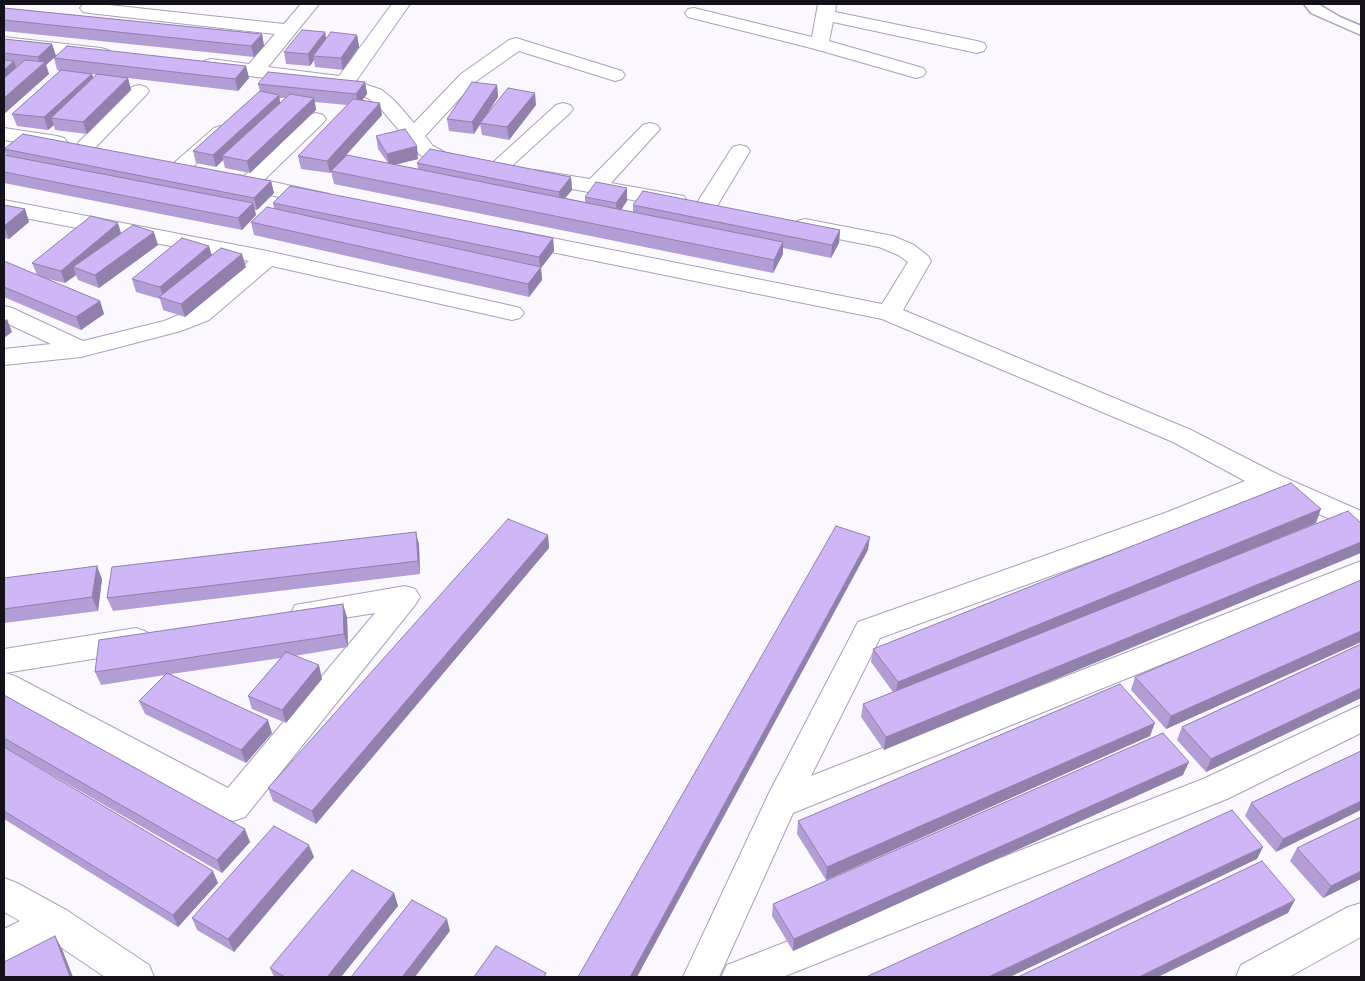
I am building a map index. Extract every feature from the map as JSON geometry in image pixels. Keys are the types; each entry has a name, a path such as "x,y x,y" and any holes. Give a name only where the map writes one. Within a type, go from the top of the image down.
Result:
{"street":[{"path":"255,70 310,4"},
{"path":"344,83 401,4"},
{"path":"89,8 288,30"},
{"path":"822,45 820,41 826,9 977,47"},
{"path":"694,13 822,45 916,72"},
{"path":"4,44 120,56"},
{"path":"413,136 468,78 516,44 614,75"},
{"path":"187,63 255,70 344,83 375,94 388,105 426,150 439,158 496,170 716,208 740,151"},
{"path":"85,147 139,91"},
{"path":"496,170 563,109"},
{"path":"238,117 172,165 248,184 345,204"},
{"path":"248,184 316,119"},
{"path":"6,124 85,147 114,153"},
{"path":"596,186 650,129"},
{"path":"4,206 267,258 512,313"},
{"path":"782,221 885,242 906,250 920,261 889,313"},
{"path":"491,233 889,313 1182,436 1269,482 1361,522"},
{"path":"4,358 81,349 172,326 200,315 267,258"},
{"path":"4,313 81,349"},
{"path":"701,977 781,803 869,630 1175,520 1269,482"},
{"path":"781,803 1361,572"},
{"path":"4,685 233,807 405,597 278,618"},
{"path":"4,661 160,636"},
{"path":"740,977 1215,789 1361,718"},
{"path":"4,894 55,923 136,977"},
{"path":"1254,977 1361,919"},
{"path":"4,946 55,923"}],"lane":[{"path":"1311,4 1316,10 1361,31"}],"building":[{"path":"4,8 262,34 251,46 4,20"},
{"path":"302,30 325,32 308,54 284,52"},
{"path":"331,32 357,35 341,58 313,56"},
{"path":"4,39 52,44 38,57 4,53"},
{"path":"67,46 246,66 235,79 54,58"},
{"path":"4,60 14,61 4,70"},
{"path":"25,60 45,62 4,98 4,78"},
{"path":"61,70 92,74 44,117 12,114"},
{"path":"268,72 365,82 356,94 258,84"},
{"path":"97,74 128,78 83,122 51,118"},
{"path":"472,82 497,85 472,122 447,119"},
{"path":"508,88 535,93 507,127 480,123"},
{"path":"260,91 279,95 213,155 193,151"},
{"path":"290,94 314,98 247,161 222,156"},
{"path":"353,99 380,103 327,161 298,156"},
{"path":"405,129 417,146 387,154 376,136"},
{"path":"23,134 271,181 254,198 4,149"},
{"path":"430,149 571,177 559,192 417,163"},
{"path":"4,155 253,203 238,218 4,172"},
{"path":"347,155 783,242 774,260 331,171"},
{"path":"596,182 627,188 616,203 585,197"},
{"path":"290,186 553,238 539,257 273,203"},
{"path":"643,191 840,230 832,245 633,205"},
{"path":"4,205 25,209 4,226"},
{"path":"267,207 541,267 528,284 251,222"},
{"path":"91,216 118,223 61,271 32,263"},
{"path":"133,225 154,232 95,275 73,267"},
{"path":"182,238 209,246 160,287 132,279"},
{"path":"221,248 242,254 181,304 159,297"},
{"path":"4,261 100,301 76,317 4,287"},
{"path":"1291,483 1321,509 898,682 873,649"},
{"path":"1348,511 1361,523 1361,542 886,737 863,704"},
{"path":"508,519 548,535 312,811 268,788"},
{"path":"836,526 870,537 630,977 578,977"},
{"path":"416,532 418,561 107,598 112,567"},
{"path":"97,566 92,597 4,609 4,578"},
{"path":"1361,580 1361,631 1171,716 1135,677"},
{"path":"343,604 344,634 95,672 99,640"},
{"path":"1361,644 1361,688 1211,759 1182,727"},
{"path":"286,652 319,665 282,710 248,696"},
{"path":"167,673 268,720 241,750 139,701"},
{"path":"1120,684 1155,723 827,867 798,821"},
{"path":"4,695 245,829 217,860 4,738"},
{"path":"1163,733 1189,762 794,939 773,904"},
{"path":"4,747 213,871 173,915 4,811"},
{"path":"1361,751 1361,801 1283,839 1251,803"},
{"path":"1232,810 1263,847 988,977 866,977"},
{"path":"1361,817 1361,871 1331,886 1297,848"},
{"path":"274,826 309,845 228,939 192,918"},
{"path":"1262,861 1295,900 1139,977 1018,977"},
{"path":"352,870 394,893 327,977 285,977 270,968"},
{"path":"412,900 447,919 402,977 351,977"},
{"path":"55,936 70,977 4,977 4,962"},
{"path":"496,946 546,973 544,977 474,977"}]}
